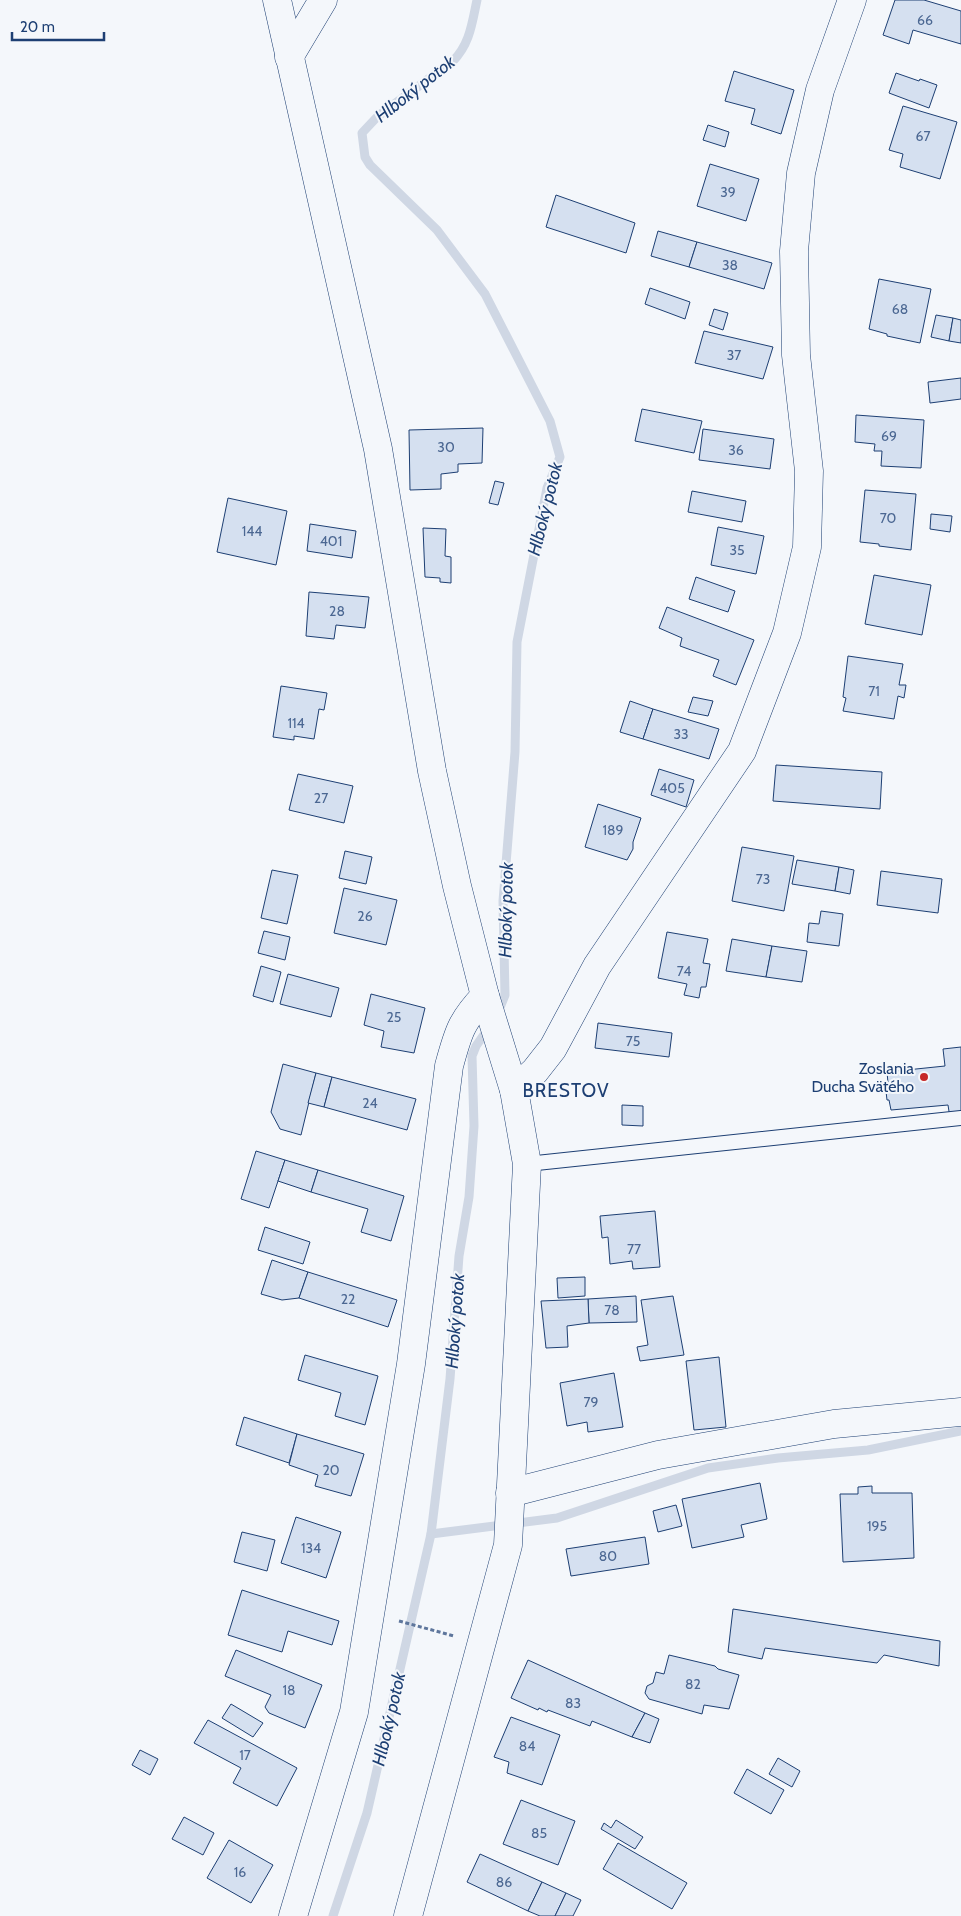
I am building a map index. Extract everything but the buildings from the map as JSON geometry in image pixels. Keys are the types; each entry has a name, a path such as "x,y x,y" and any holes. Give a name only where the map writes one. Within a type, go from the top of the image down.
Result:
{"street":[{"path":"277,0 378,449 432,771 457,886 485,996 512,1085 527,1164 508,1545 408,1916"},
{"path":"289,57 323,0"},
{"path":"512,1085 535,1071 553,1048 597,966 742,751 787,633 807,547 810,471 796,355 794,250 801,172 820,90 852,0"},
{"path":"293,1916 354,1712 411,1364 449,1066 458,1032 472,1010 485,996"},
{"path":"510,1499 658,1455 834,1424 961,1412"}],"lane":[{"path":"527,1164 961,1118"}],"path":[{"path":"395,1620 433,1630"}],"waterway":[{"name":"Hlboký potok","path":"477,0 470,33 463,48 453,61 378,116 362,133 365,157 370,165 437,230 485,294 550,421 560,457 547,488 517,642 515,752 503,901 505,995 497,1015"},
{"name":"Hlboký potok","path":"333,1916 367,1813 431,1534 450,1379 459,1256 469,1197 474,1126 472,1056 476,1046 490,1026"},
{"path":"431,1534 557,1518 708,1468 778,1458 868,1450 961,1431"}],"place":[{"name":"Zoslania Ducha Svätého","path":"924,1077"}],"district":[{"name":"BRESTOV","path":"566,1090"}]}
